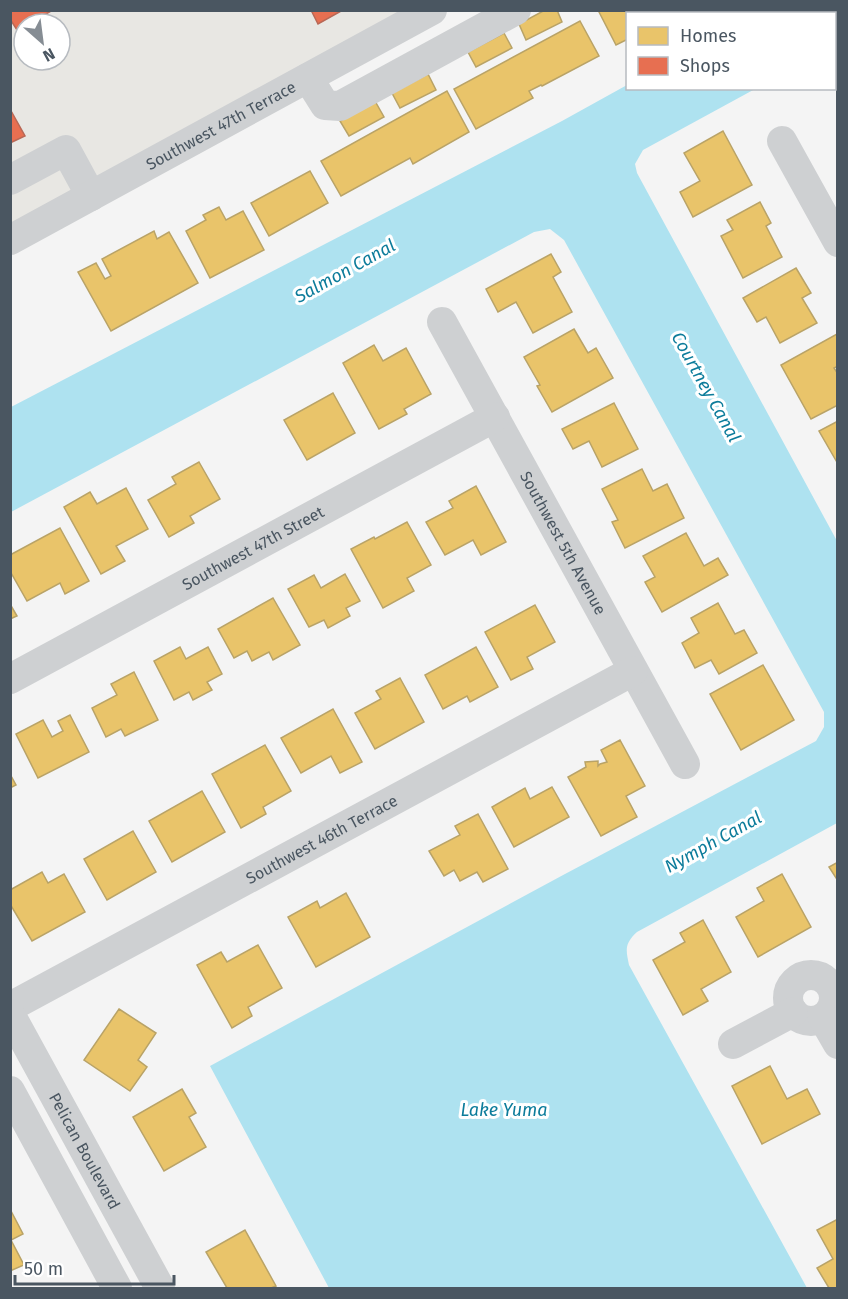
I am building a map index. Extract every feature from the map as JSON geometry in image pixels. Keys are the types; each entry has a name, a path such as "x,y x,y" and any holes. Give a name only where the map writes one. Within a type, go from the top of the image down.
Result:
{"street":[{"name":"Southwest 47th Terrace","path":"10,240 432,10"},
{"path":"308,78 325,105 340,106 516,10"},
{"path":"782,141 830,211 837,242"},
{"path":"10,180 66,150 91,196"},
{"name":"Southwest 5th Avenue","path":"442,321 685,764"},
{"name":"Southwest 47th Street","path":"10,679 495,417"},
{"name":"Southwest 46th Terrace","path":"10,1007 633,670"},
{"path":"815,976 822,978 835,988 834,1002 829,1014 817,1021 810,1022 797,1017 789,1005 790,990 800,978 815,976"},
{"path":"733,1044 793,1012"},
{"name":"Pelican Boulevard","path":"10,1014 159,1288"},
{"path":"823,1018 837,1044"},
{"path":"10,1091 117,1288"}],"shaded area":[{"path":"11,11 406,11 11,228"}],"water":[{"path":"837,11 837,43 836,12 760,12"},
{"path":"626,86 626,90 753,90 643,150 635,164 637,173 837,541 837,823 637,932 630,940 627,951 629,965 807,1288 329,1288 210,1066 816,741 824,727 824,712 564,240 550,229 534,232 11,512 11,407"}],"building: Homes":[{"path":"545,10 557,10 562,22 526,40 519,24"},
{"path":"598,10 679,10 676,12 626,12 626,40 616,45"},
{"path":"580,21 599,56 529,91 533,98 476,129 454,89"},
{"path":"504,33 512,48 476,67 468,52"},
{"path":"428,74 436,90 400,108 392,93"},
{"path":"447,91 469,132 413,164 410,158 341,196 321,161"},
{"path":"375,101 384,117 349,136 340,121"},
{"path":"723,131 752,185 693,217 680,192 700,181 684,153"},
{"path":"310,171 328,203 269,236 251,203"},
{"path":"760,202 771,223 766,226 782,257 743,278 721,236 733,230 727,220"},
{"path":"219,207 226,220 243,211 264,250 210,278 186,231 206,220 203,215"},
{"path":"154,231 157,239 169,232 198,283 111,331 78,272 96,263 105,279 111,276 102,259"},
{"path":"551,254 561,272 553,277 572,312 533,333 516,302 498,312 486,289"},
{"path":"796,268 811,293 802,298 817,323 780,343 766,317 757,322 743,298"},
{"path":"574,329 588,353 596,348 613,378 552,412 524,357"},
{"path":"837,334 838,366 834,368 838,374 838,405 811,419 781,365"},
{"path":"374,345 383,361 406,348 431,394 404,409 407,414 379,429 343,363"},
{"path":"333,393 355,433 307,460 284,420"},
{"path":"614,403 638,449 602,467 589,441 573,449 562,429"},
{"path":"838,421 838,464 819,431"},
{"path":"199,462 220,499 190,516 194,523 169,537 148,500 176,484 172,477"},
{"path":"642,469 653,491 667,484 684,518 625,548 612,522 618,520 602,489"},
{"path":"476,486 506,542 481,555 473,540 445,555 426,522 453,508 449,501"},
{"path":"126,488 148,529 116,546 125,561 101,574 64,507 90,492 97,504"},
{"path":"407,522 431,565 407,578 414,591 383,608 351,549"},
{"path":"60,528 89,581 65,594 60,583 27,601 10,571 10,555"},
{"path":"686,533 704,566 718,558 728,575 662,612 645,582 655,577 643,556"},
{"path":"345,574 360,601 346,608 350,616 328,628 324,620 309,627 288,589 314,575 321,588"},
{"path":"273,598 300,645 273,660 269,652 252,661 247,651 234,658 218,629"},
{"path":"718,603 735,634 744,630 757,653 719,674 711,660 695,668 682,643 699,633 691,618"},
{"path":"10,604 17,616 10,619"},
{"path":"535,605 555,642 527,657 533,669 511,680 485,632"},
{"path":"180,647 186,659 208,647 222,674 207,682 212,690 193,700 189,692 174,700 154,661"},
{"path":"476,647 498,687 470,702 467,696 443,709 425,675"},
{"path":"763,665 794,720 741,750 710,694"},
{"path":"134,672 158,720 125,736 121,729 106,737 92,708 117,695 111,684"},
{"path":"400,678 424,722 375,749 355,713 381,699 376,691"},
{"path":"333,709 362,762 340,773 331,756 301,773 281,738"},
{"path":"70,715 89,752 38,778 16,734 43,720 52,737 63,731 58,721"},
{"path":"620,740 645,786 626,796 637,817 601,836 568,777 586,767 585,762 598,761 598,766 607,762 601,750"},
{"path":"265,745 291,791 263,807 266,814 241,828 212,774"},
{"path":"10,774 16,785 10,788"},
{"path":"552,787 569,817 514,847 492,807 525,788 530,799"},
{"path":"202,791 225,832 172,862 149,821"},
{"path":"478,814 508,869 483,882 477,872 460,881 454,870 444,876 429,851 460,835 455,826"},
{"path":"133,831 156,872 107,900 84,859"},
{"path":"838,862 838,881 829,867"},
{"path":"42,872 48,883 64,874 85,912 32,941 10,904 10,890"},
{"path":"782,874 811,927 758,957 736,917 764,901 757,888"},
{"path":"346,893 370,937 316,967 288,917 317,901 320,908"},
{"path":"703,920 731,972 701,989 708,1001 683,1015 653,960 685,942 680,933"},
{"path":"258,945 282,988 248,1007 252,1016 232,1028 197,965 221,952 227,962"},
{"path":"119,1009 156,1033 138,1060 147,1067 130,1091 84,1060"},
{"path":"770,1066 787,1099 807,1089 820,1114 762,1144 732,1086"},
{"path":"182,1089 196,1113 189,1117 206,1147 164,1171 133,1117"},
{"path":"10,1209 23,1234 11,1240 24,1265 10,1271"},
{"path":"838,1219 838,1288 829,1288 817,1268 833,1259 817,1230"},
{"path":"245,1230 276,1286 227,1288 206,1252"}],"building: Shops":[{"path":"10,10 53,10 49,12 12,12 12,22"},
{"path":"311,10 343,10 318,24"},
{"path":"10,109 25,136 10,143"}],"water label":[{"name":"Salmon Canal","path":"345,271"},
{"name":"Courtney Canal","path":"706,387"},
{"name":"Nymph Canal","path":"713,842"},
{"name":"Lake Yuma","path":"504,1110"}]}
